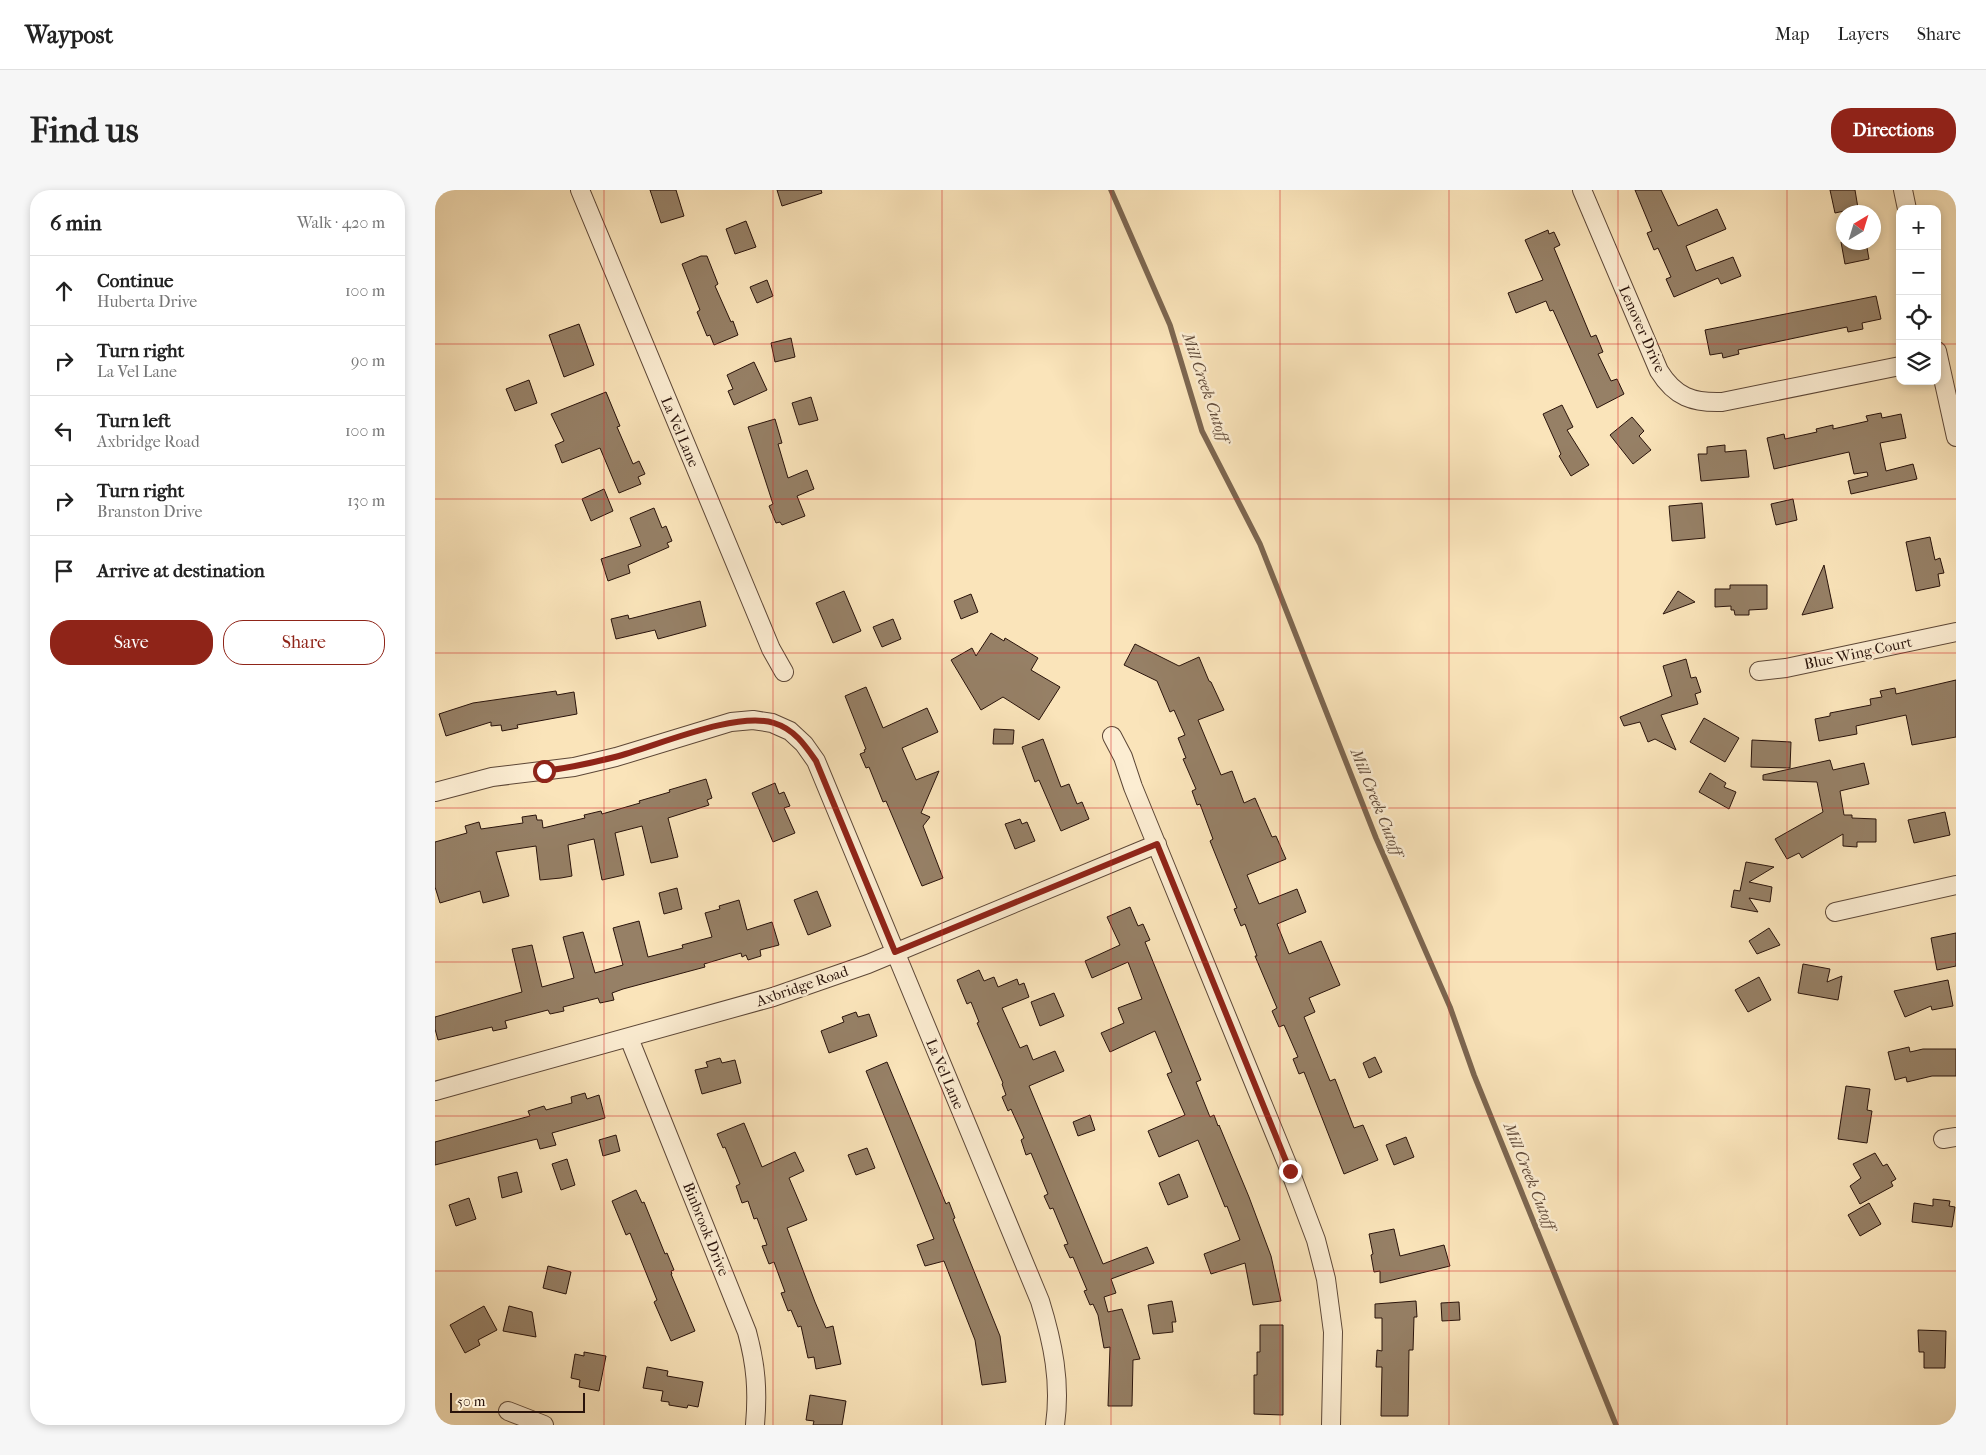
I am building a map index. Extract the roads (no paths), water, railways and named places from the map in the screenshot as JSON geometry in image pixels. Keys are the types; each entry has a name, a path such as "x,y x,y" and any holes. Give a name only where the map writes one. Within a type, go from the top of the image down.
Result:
{"street":[{"name":"La Vel Lane","path":"580,190 771,648 784,672"},
{"name":"Lenover Drive","path":"1583,190 1659,371 1666,383 1677,393 1691,399 1722,402 1896,367"},
{"path":"1903,190 1906,205"},
{"path":"1941,368 1956,437"},
{"name":"Blue Wing Court","path":"1759,671 1786,668 1956,632"},
{"name":"La Vel Lane","path":"435,792 492,777 574,767 616,757 731,722 753,720 772,723 781,726 804,744 816,761 1040,1302 1052,1341 1056,1366 1055,1425"},
{"path":"1112,736 1123,757 1316,1240 1326,1279 1333,1332 1331,1425"},
{"name":"Axbridge Road","path":"435,1091 773,997 868,964 1157,844"},
{"path":"1835,912 1886,899 1956,885"},
{"name":"Binbrook Drive","path":"629,1038 747,1332 755,1361 757,1378 755,1425"},
{"path":"508,1411 544,1425"}],"waterway":[{"name":"Mill Creek Cutoff","path":"1111,190 1170,325 1202,431 1260,544 1376,838 1450,1007 1474,1075 1616,1425"}]}
